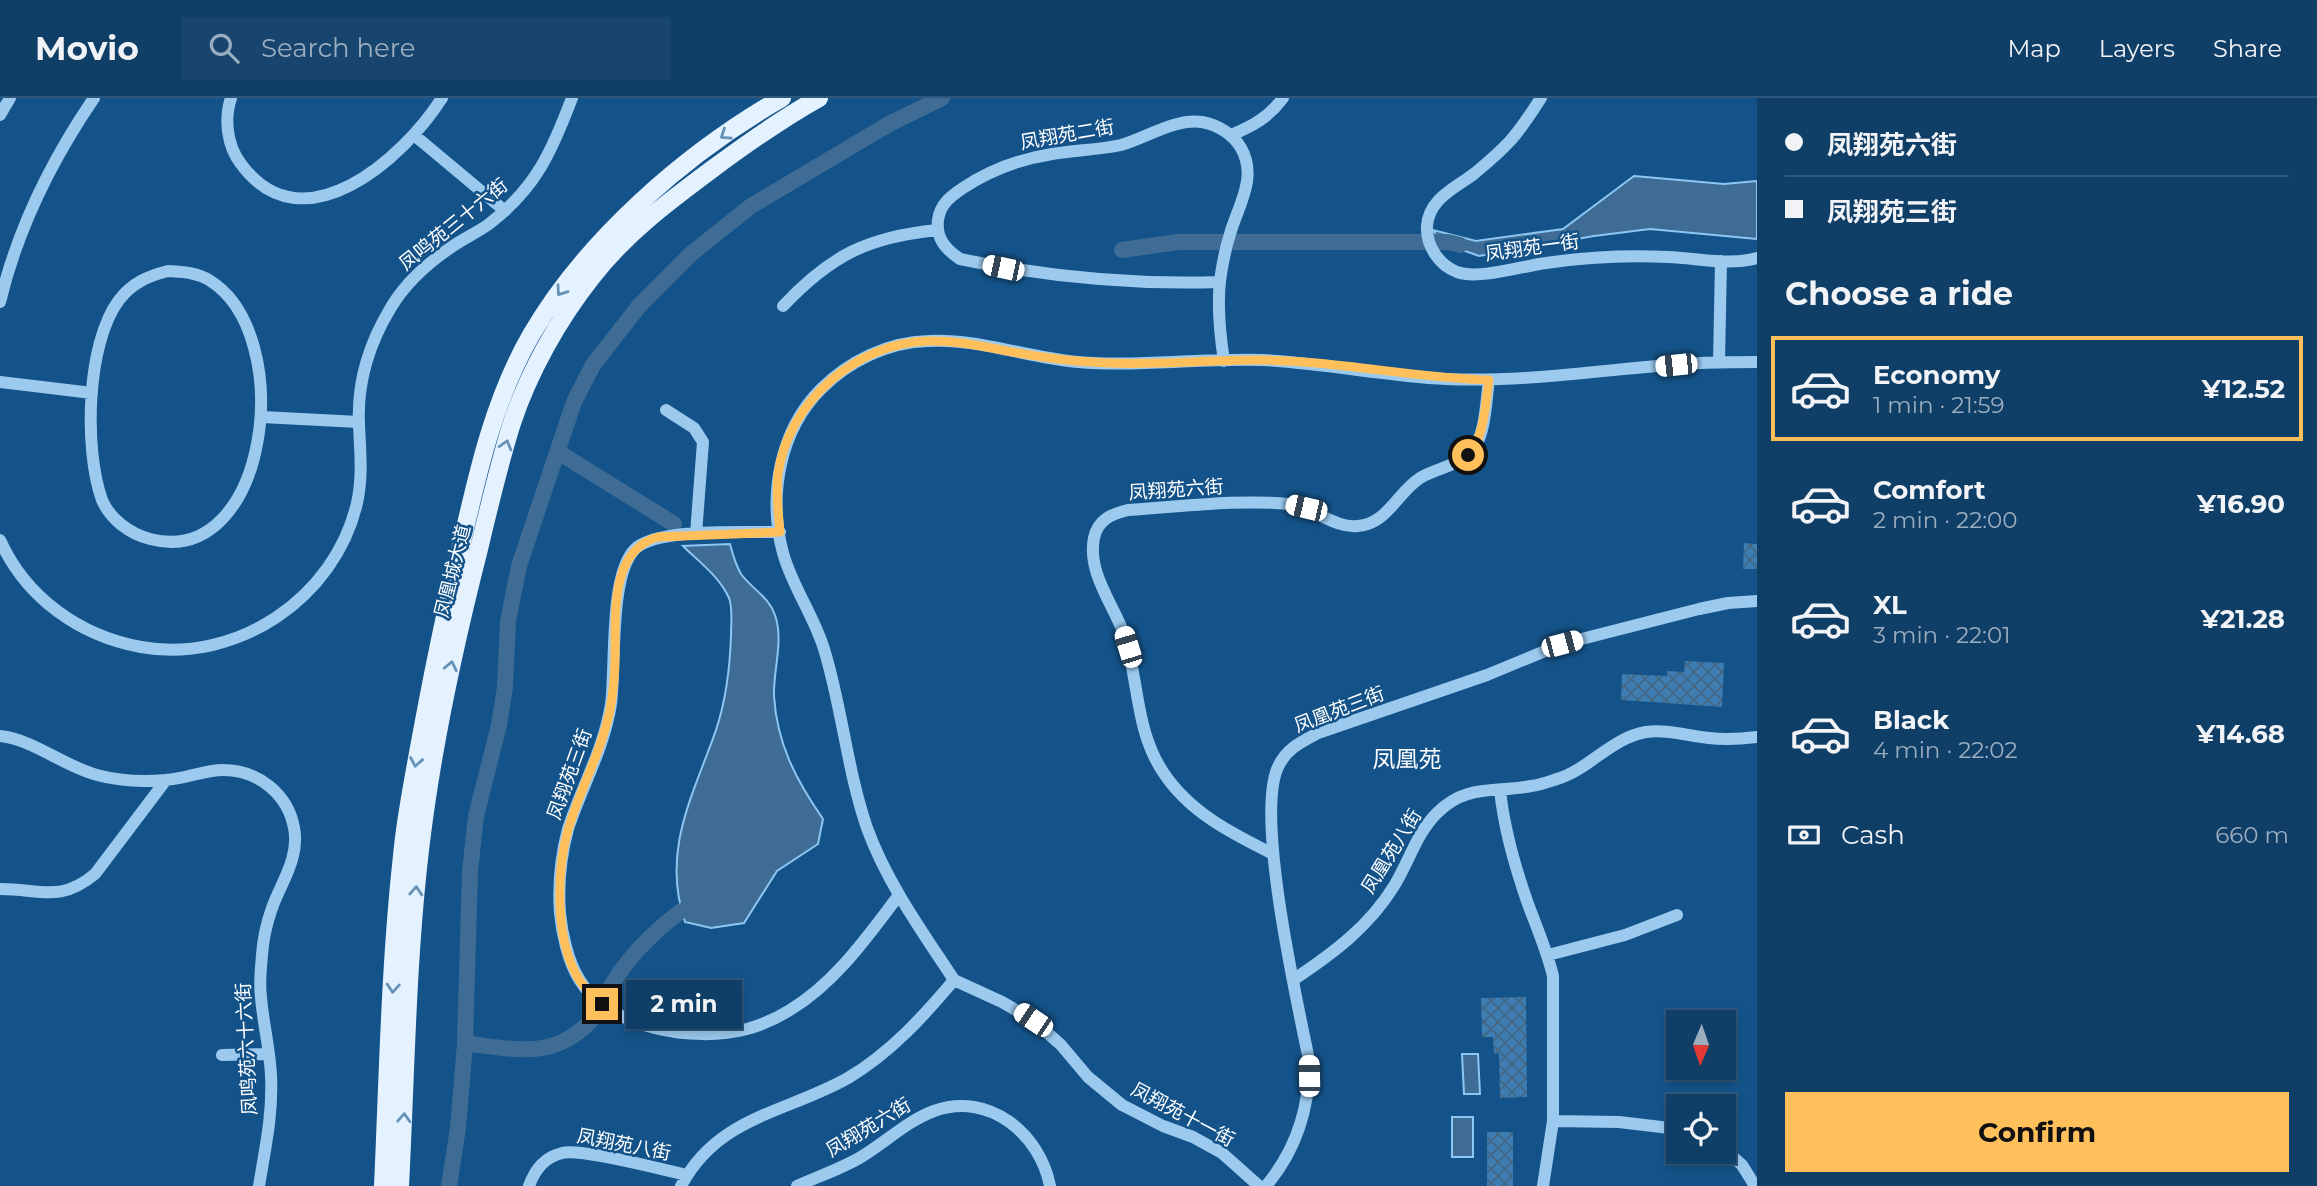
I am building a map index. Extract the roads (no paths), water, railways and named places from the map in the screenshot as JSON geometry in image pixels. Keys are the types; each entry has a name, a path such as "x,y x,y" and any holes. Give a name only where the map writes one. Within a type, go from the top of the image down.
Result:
{"main road":[{"name":"凤凰城大道","path":"383,1186 402,855 442,627 478,471 496,412 531,336 583,260 620,221 672,176 718,140 782,98"},
{"name":"凤凰城大道","path":"400,1186 422,832 466,598 512,422 551,338 591,278 616,248 646,220 744,145 819,98"}],"street":[{"path":"0,116 10,98"},
{"path":"0,302 23,227 45,178 94,98"},
{"path":"231,98 228,108 228,133 235,157 250,177 271,191 295,198 321,198 344,188 381,164 414,135 442,98"},
{"name":"凤鸣苑三十六街","path":"0,540 28,585 55,610 86,630 120,643 156,649 193,649 229,641 263,627 293,606 321,576 343,542 357,503 362,463 359,422 361,386 367,358 392,305 430,262 505,211 526,189 544,164 562,128 572,98"},
{"path":"1223,361 1220,282 1228,242 1248,178 1247,163 1241,148 1231,135 1254,126 1273,111 1283,98"},
{"name":"凤翔苑一街","path":"1541,98 1518,131 1492,159 1440,198 1429,218 1430,243 1445,266 1459,273 1474,275 1548,262 1608,257 1668,257 1741,262 1757,258"},
{"name":"凤翔苑二街","path":"937,230 942,205 951,195 1011,164 1055,153 1120,145 1186,122 1202,122 1231,135"},
{"path":"414,135 505,211"},
{"path":"783,306 807,280 836,259 868,243 902,233 937,230 941,242 949,252 960,258 1003,268 1133,283 1220,282"},
{"path":"1719,362 1721,261"},
{"path":"168,271 188,272 207,278 223,290 248,331 258,359 262,417 254,457 238,495 226,516 208,531 186,540 162,542 139,536 119,523 104,505 96,483 90,438 92,393 101,343 118,301 131,286 149,276 168,271"},
{"path":"684,1181 706,1151 729,1131 759,1116 806,1100 850,1077 890,1048 926,1013 954,980 899,895 867,827 852,776 824,647 784,555 776,502 779,471 787,442 801,415 819,391 842,371 869,355 897,345 928,341 958,342 1076,362 1294,362 1442,379 1489,380 1719,362 1757,362"},
{"name":"凤翔苑六街","path":"1273,854 1205,816 1163,773 1142,727 1132,663 1123,631 1097,572 1093,549 1097,529 1103,520 1112,514 1128,510 1255,503 1289,504 1306,508 1350,527 1375,521 1418,480 1459,461 1475,447 1489,380"},
{"path":"0,382 92,393"},
{"path":"666,410 694,428 703,442 696,534"},
{"path":"262,417 359,422"},
{"name":"凤翔苑三街","path":"780,532 696,534 646,540 630,555 621,576 617,604 614,682 610,708 601,746 568,831 562,865 562,929 578,978 602,1004 620,1016 647,1026 710,1034 746,1030 791,1010 828,982 899,895"},
{"name":"凤凰苑三街","path":"1266,1186 1294,1143 1301,1126 1308,1092 1309,1059 1273,854 1274,778 1285,754 1298,743 1318,733 1487,676 1562,644 1699,609 1757,601"},
{"name":"凤凰苑八街","path":"1293,980 1343,945 1365,925 1395,885 1422,829 1447,803 1472,791 1532,786 1561,778 1614,744 1644,733 1657,731 1711,738 1757,737"},
{"path":"0,736 17,738 65,764 98,775 132,781 166,780"},
{"name":"凤鸣苑六十六街","path":"166,780 221,770 242,772 261,779 278,793 289,810 295,830 295,851 272,910 262,951 260,993 268,1054 271,1112 259,1186"},
{"path":"0,889 51,894 82,884 95,874 166,780"},
{"path":"1500,789 1502,812 1514,864 1548,955 1553,976 1553,1121 1543,1186"},
{"path":"1548,955 1625,935 1676,915"},
{"name":"凤翔苑十一街","path":"954,980 1033,1020 1061,1045 1088,1077 1122,1105 1222,1153 1259,1186"},
{"path":"222,1055 268,1054"},
{"name":"凤翔苑六街","path":"797,1186 861,1157 917,1118 938,1110 960,1107 983,1110 1004,1118 1022,1131 1037,1148 1047,1169 1050,1186"},
{"path":"1553,1121 1619,1122 1666,1128"},
{"name":"凤翔苑八街","path":"529,1186 535,1171 545,1160 564,1152 585,1153 684,1181"},
{"path":"1736,1160 1755,1186"}],"water":[{"path":"1634,176 1724,184 1757,181 1757,239 1650,229 1479,256 1440,242 1433,230 1476,241 1563,229"},
{"path":"730,544 741,574 769,603 775,615 778,645 774,696 779,730 796,776 823,819 818,844 777,871 744,923 711,928 685,922 678,896 676,871 683,824 722,707 730,659 731,611 729,598 720,583 683,546"},
{"path":"1462,1054 1478,1054 1480,1094 1464,1094"},
{"path":"1452,1117 1473,1117 1473,1157 1452,1157"}],"waterway":[{"path":"449,1186 458,1128 465,1043 470,871 476,816 499,725 505,687 508,621 519,566 574,402 593,365 639,306 692,253 751,206 889,124 942,98"},
{"path":"1122,250 1178,242 1448,242 1460,245"},
{"path":"558,452 674,524"},
{"path":"608,992 640,947 681,911"},
{"path":"465,1043 520,1049 552,1046 568,1039 597,1014"}],"district":[{"name":"凤凰苑","path":"1407,759"}]}
